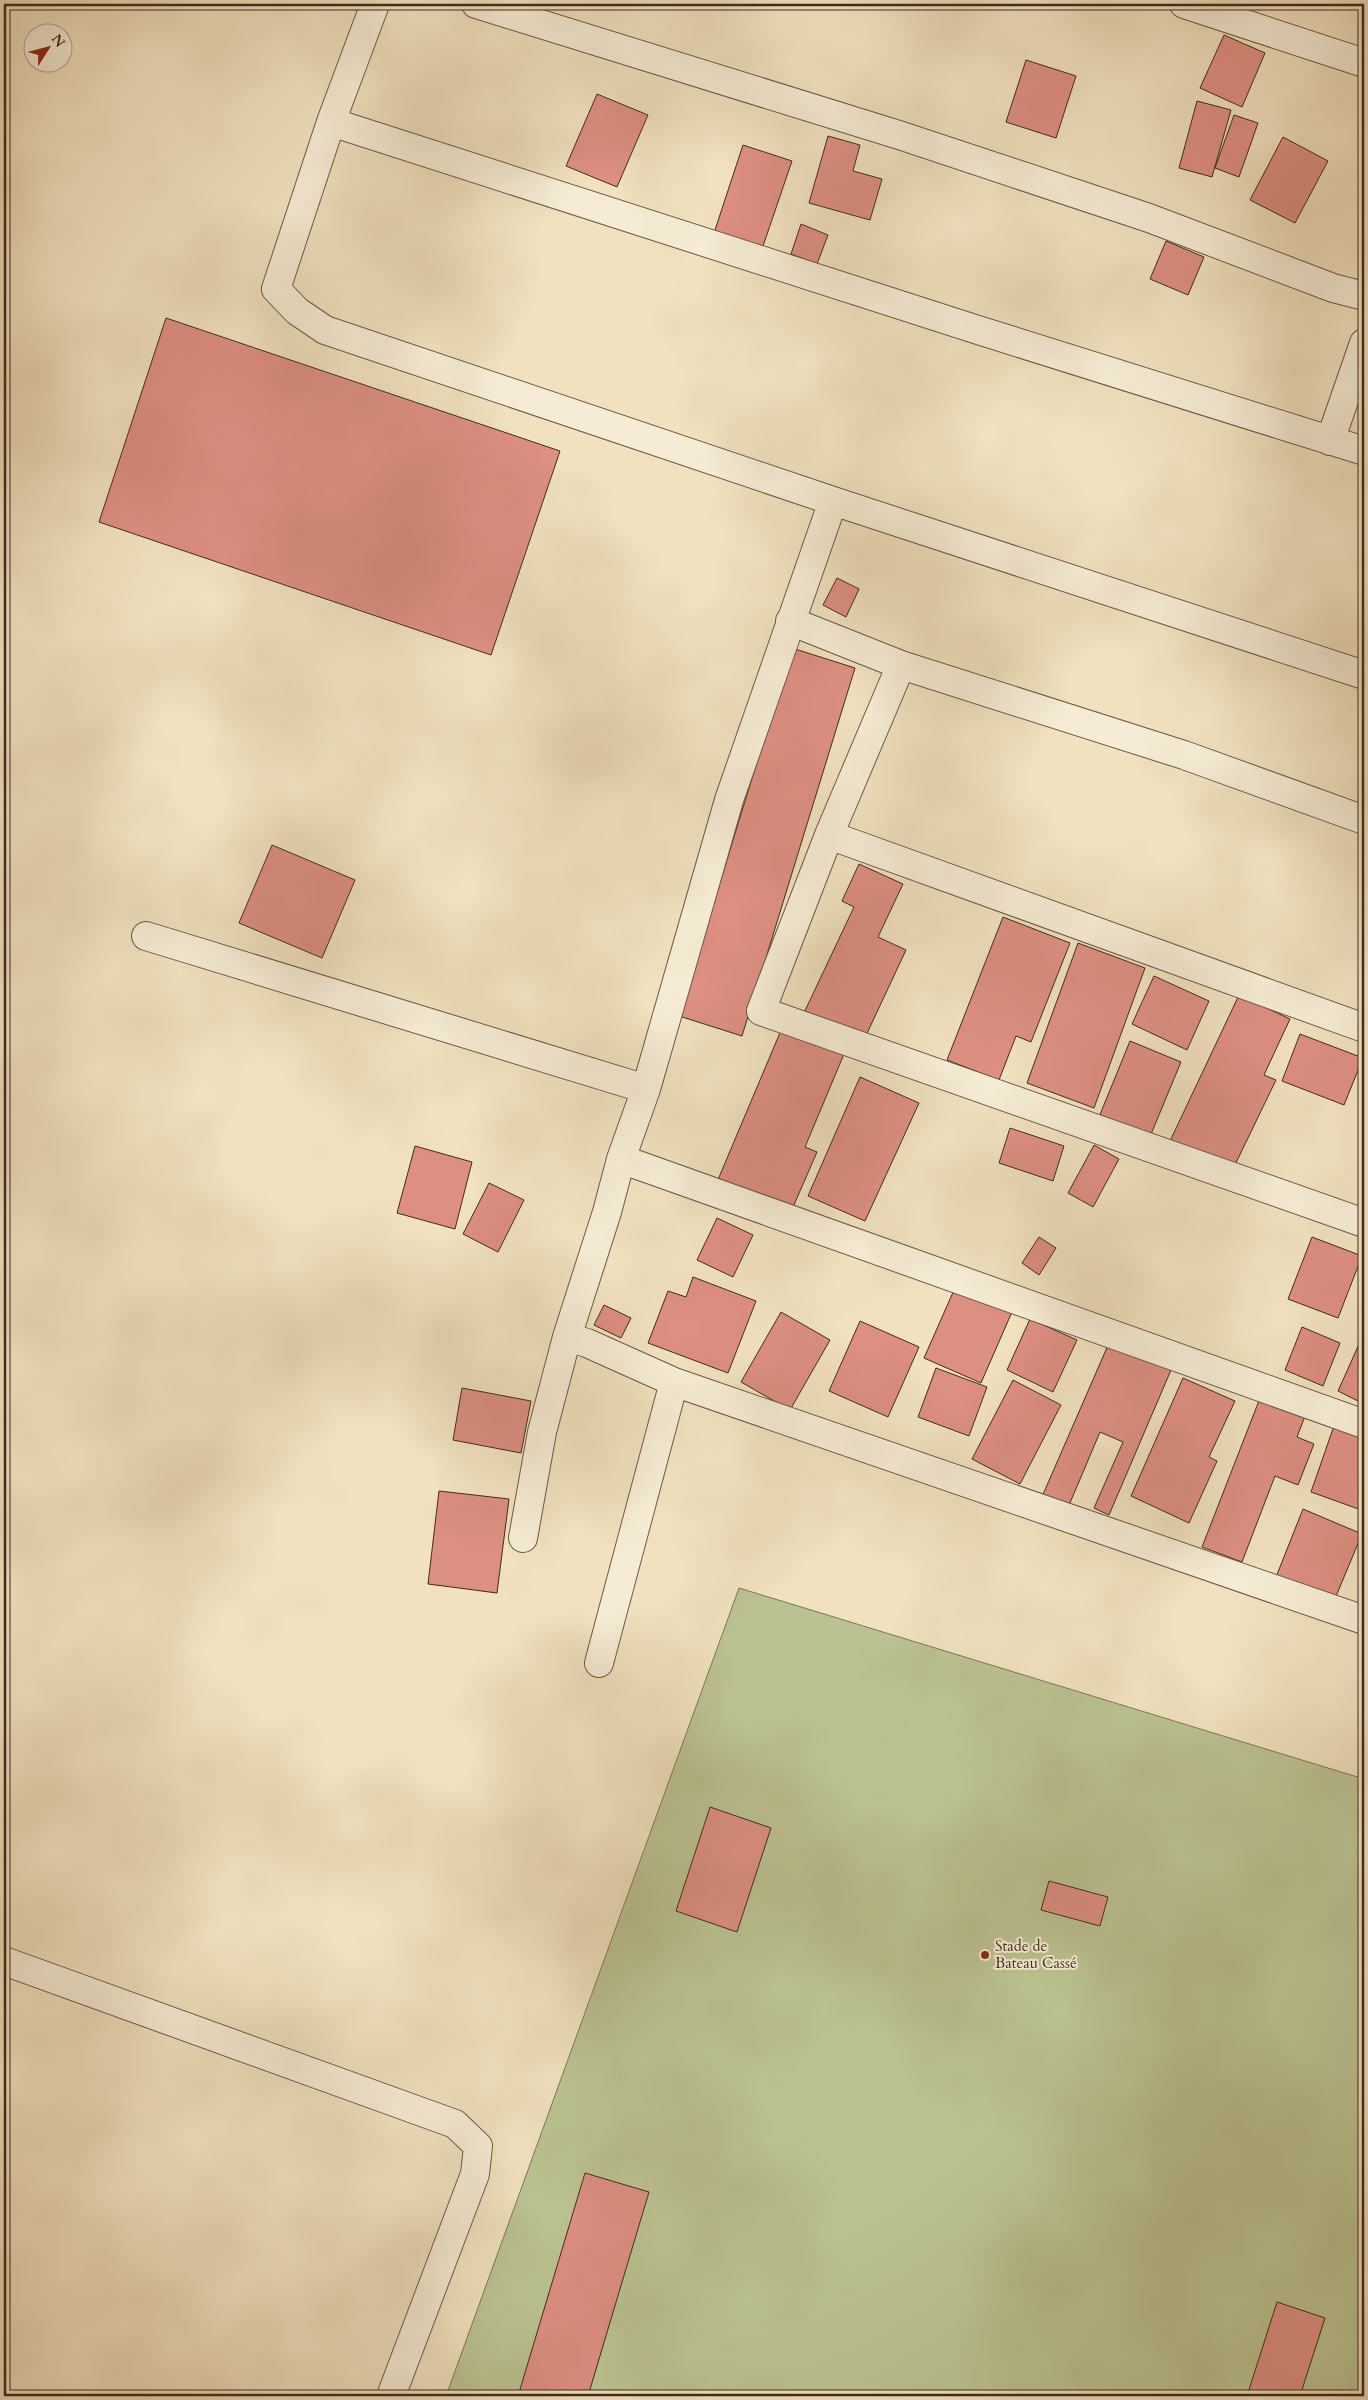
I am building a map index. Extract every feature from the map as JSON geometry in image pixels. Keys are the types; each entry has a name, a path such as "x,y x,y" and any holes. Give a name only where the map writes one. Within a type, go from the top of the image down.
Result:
{"street":[{"path":"375,4 331,122 276,289 297,311 325,330 833,501 1364,675"},
{"path":"476,4 899,134 1150,218 1333,288 1364,296"},
{"path":"1184,4 1364,63"},
{"path":"331,122 978,330 1364,451"},
{"path":"1330,441 1364,343"},
{"path":"523,1538 542,1432 566,1337 607,1212 621,1159 646,1089 729,800 833,501"},
{"path":"790,621 901,665 1184,755 1364,820"},
{"path":"901,665 829,835 761,1011 1364,1223"},
{"path":"829,835 1364,1028"},
{"path":"146,936 646,1089"},
{"path":"621,1159 1364,1424"},
{"path":"566,1337 587,1343 674,1382 1364,1620"},
{"path":"599,1663 674,1382"},
{"path":"4,1962 455,2124 478,2146 475,2174 391,2396"}],"green space":[{"name":"Stade de Bateau Cassé","path":"739,1588 1364,1779 1364,2396 446,2396"}],"building":[{"path":"1224,35 1265,53 1242,107 1200,88"},
{"path":"1026,60 1076,76 1056,138 1006,122"},
{"path":"597,94 648,115 617,187 566,166"},
{"path":"1197,101 1231,110 1212,177 1179,168"},
{"path":"1234,115 1258,123 1239,177 1215,168"},
{"path":"828,136 860,145 853,171 882,179 870,220 809,203"},
{"path":"1283,137 1328,161 1295,223 1250,200"},
{"path":"743,145 792,161 762,249 714,233"},
{"path":"801,224 828,235 817,264 791,254"},
{"path":"1166,241 1204,257 1188,295 1150,279"},
{"path":"166,318 560,451 491,655 99,522"},
{"path":"837,578 859,589 846,617 823,605"},
{"path":"792,648 855,668 742,1036 679,1016"},
{"path":"272,845 355,880 322,958 239,923"},
{"path":"859,864 903,884 878,937 906,950 862,1044 803,1015 854,907 842,901"},
{"path":"1003,917 1070,943 1031,1042 1016,1036 999,1080 947,1060"},
{"path":"1078,943 1145,968 1094,1108 1027,1083"},
{"path":"1154,976 1209,1001 1187,1050 1132,1024"},
{"path":"1239,995 1290,1019 1264,1075 1276,1080 1232,1171 1170,1141"},
{"path":"782,1028 844,1054 805,1147 817,1152 790,1214 717,1182"},
{"path":"1300,1034 1363,1058 1344,1105 1282,1081"},
{"path":"1130,1041 1181,1062 1149,1139 1099,1117"},
{"path":"860,1077 919,1103 865,1221 808,1196"},
{"path":"1010,1128 1064,1146 1053,1181 999,1163"},
{"path":"1094,1145 1119,1159 1093,1207 1068,1193"},
{"path":"415,1146 472,1162 455,1229 397,1213"},
{"path":"489,1183 524,1200 498,1252 463,1234"},
{"path":"717,1218 753,1235 733,1277 697,1260"},
{"path":"1039,1237 1056,1248 1039,1275 1022,1263"},
{"path":"1312,1237 1362,1256 1338,1318 1288,1299"},
{"path":"693,1277 756,1301 728,1373 648,1343 668,1291 686,1297"},
{"path":"958,1281 1015,1305 981,1383 924,1358"},
{"path":"604,1305 631,1318 621,1338 594,1325"},
{"path":"781,1312 830,1340 790,1410 741,1382"},
{"path":"1030,1319 1077,1340 1053,1392 1007,1370"},
{"path":"860,1321 919,1347 888,1417 829,1391"},
{"path":"1302,1327 1340,1343 1323,1386 1285,1370"},
{"path":"1364,1333 1364,1404 1338,1391"},
{"path":"1112,1336 1174,1363 1109,1515 1094,1508 1123,1442 1100,1432 1067,1510 1041,1499"},
{"path":"936,1368 987,1387 969,1436 918,1417"},
{"path":"1183,1378 1235,1401 1209,1457 1217,1461 1189,1523 1131,1496"},
{"path":"1013,1380 1061,1405 1020,1484 972,1459"},
{"path":"462,1388 531,1401 521,1453 453,1440"},
{"path":"1262,1393 1307,1411 1297,1437 1314,1444 1298,1485 1275,1476 1242,1562 1202,1547"},
{"path":"1335,1423 1364,1433 1364,1511 1311,1492"},
{"path":"439,1491 509,1499 497,1593 428,1584"},
{"path":"1303,1509 1362,1534 1334,1601 1276,1577"},
{"path":"710,1807 771,1828 737,1932 676,1911"},
{"path":"1049,1881 1108,1897 1100,1926 1041,1910"},
{"path":"585,2173 649,2192 588,2396 518,2396"},
{"path":"1277,2302 1325,2318 1300,2396 1247,2396"}],"place":[{"name":"Stade de Bateau Cassé","path":"985,1955"}]}
